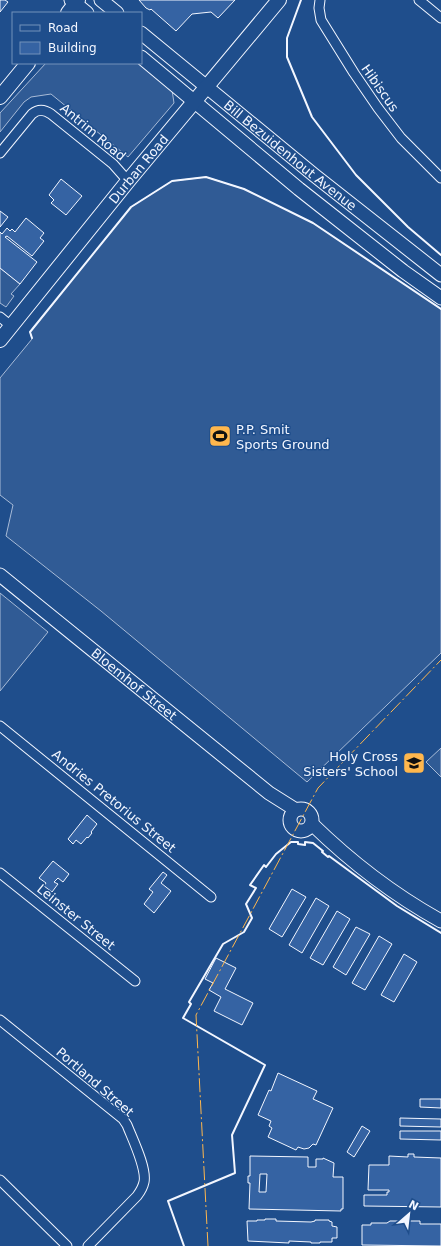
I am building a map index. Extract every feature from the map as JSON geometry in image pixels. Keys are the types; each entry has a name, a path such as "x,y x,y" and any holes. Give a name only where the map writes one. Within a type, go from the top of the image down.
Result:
{"main road":[{"path":"101,0 116,12"},
{"name":"Durban Road","path":"0,340 128,181 279,0"},
{"path":"73,4 85,12"},
{"name":"Bill Bezuidenhout Avenue","path":"142,34 314,176 441,275"},
{"name":"Bill Bezuidenhout Avenue","path":"142,58 299,189 403,271 441,298"},
{"path":"0,97 27,64"},
{"name":"Bloemhof Street","path":"0,575 293,813"},
{"name":"Bloemhof Street","path":"303,809 310,812 313,819 308,828 299,831 294,829 291,824 293,813 303,809"},
{"name":"Bloemhof Street","path":"308,828 337,848 405,900 441,921"}],"street":[{"name":"Hibiscus","path":"320,0 319,8 321,20 354,74 401,138 441,178"},
{"path":"419,0 441,18"},
{"name":"Antrim Road","path":"0,153 32,114 39,110 47,111 113,164 128,181"},
{"path":"0,317 11,326"},
{"name":"Andries Pretorius Street","path":"0,726 211,897"},
{"name":"Leinster Street","path":"0,872 135,981"},
{"name":"Portland Street","path":"0,1020 126,1122 145,1176 143,1187 137,1196 88,1246"},
{"path":"0,1180 67,1246"}],"shaded area":[{"path":"45,64 140,64 172,90 174,103 128,157 51,94 31,97 24,102 0,132 0,113"},
{"name":"P.P. Smit Sports Ground","path":"206,177 244,189 313,223 441,309 441,653 307,782 101,611 6,536 13,505 0,495 0,378 32,339 30,332 131,207 172,181"},
{"path":"0,268 20,284 11,294 14,296 6,307 0,303"},
{"path":"0,593 48,632 0,691"},
{"path":"441,748 441,777 426,762"}],"building":[{"path":"0,0 5,0 8,2 0,12"},
{"path":"139,0 235,0 218,18 211,12 192,14 176,31 151,9 146,8"},
{"path":"61,179 82,196 66,215 51,203 54,200 49,195"},
{"path":"0,211 8,217 0,227"},
{"path":"26,218 44,233 40,238 44,241 32,256 7,236 5,237 37,262 20,284 0,268 0,232 2,234 7,228 10,231 12,229 15,232"},
{"path":"87,815 97,824 88,838 87,837 81,844 76,840 73,844 68,839"},
{"path":"53,861 69,874 63,882 58,878 54,882 58,884 52,892 44,886 46,883 39,878"},
{"path":"163,872 167,875 161,883 171,891 154,913 144,904 153,892 149,889"},
{"path":"292,889 306,897 282,937 269,929"},
{"path":"316,898 329,906 302,953 289,945"},
{"path":"337,911 350,919 323,965 310,958"},
{"path":"356,927 370,934 346,975 333,967"},
{"path":"379,936 392,944 365,990 352,983"},
{"path":"404,954 417,962 394,1002 381,995"},
{"path":"216,958 236,968 225,989 253,1003 242,1025 214,1011 221,997 209,990 213,983 205,979"},
{"path":"278,1073 317,1091 313,1099 333,1108 316,1145 313,1144 309,1148 304,1149 298,1147 296,1150 268,1137 272,1128 269,1126 271,1121 258,1115 269,1090 271,1091"},
{"path":"420,1099 441,1099 441,1108 420,1107"},
{"path":"400,1118 441,1119 441,1127 400,1126"},
{"path":"362,1126 370,1131 354,1157 347,1152"},
{"path":"400,1131 441,1131 441,1140 400,1139"},
{"path":"408,1154 414,1154 414,1157 441,1158 441,1207 364,1206 364,1195 387,1195 387,1192 389,1192 389,1190 368,1190 369,1165 389,1165 389,1156 408,1157"},
{"path":"250,1156 308,1157 308,1167 316,1167 316,1159 323,1158 334,1163 333,1177 343,1177 343,1209 341,1209 341,1211 249,1209 250,1183 248,1183 248,1176 250,1176","holes":["260,1174 267,1174 266,1192 259,1192"]},
{"path":"276,1219 276,1221 311,1222 315,1220 329,1220 332,1222 332,1226 337,1227 337,1238 332,1238 332,1242 320,1243 248,1241 247,1221"},
{"path":"390,1221 420,1221 420,1224 441,1224 441,1246 362,1245 362,1225 371,1225 371,1223 387,1223"}],"wall":[{"path":"301,0 287,38 287,57 312,117 356,175 408,227 441,255"},
{"path":"32,338 30,332 131,207 172,181 206,177 244,189 313,223 441,309"},
{"path":"184,1246 168,1201 235,1173 232,1135 265,1065 183,1018 191,1004 189,1002 223,944 244,932 252,918 246,904 256,888 250,885 264,865 266,867 276,854 291,842 298,842 298,844 305,845 305,842 313,843 328,857 329,856 397,906 441,933"}],"power":[{"path":"208,1246 196,1015 318,788 441,660"}],"place":[{"name":"P.P. Smit Sports Ground","path":"220,436"},
{"name":"Holy Cross Sisters' School","path":"414,763"}]}
